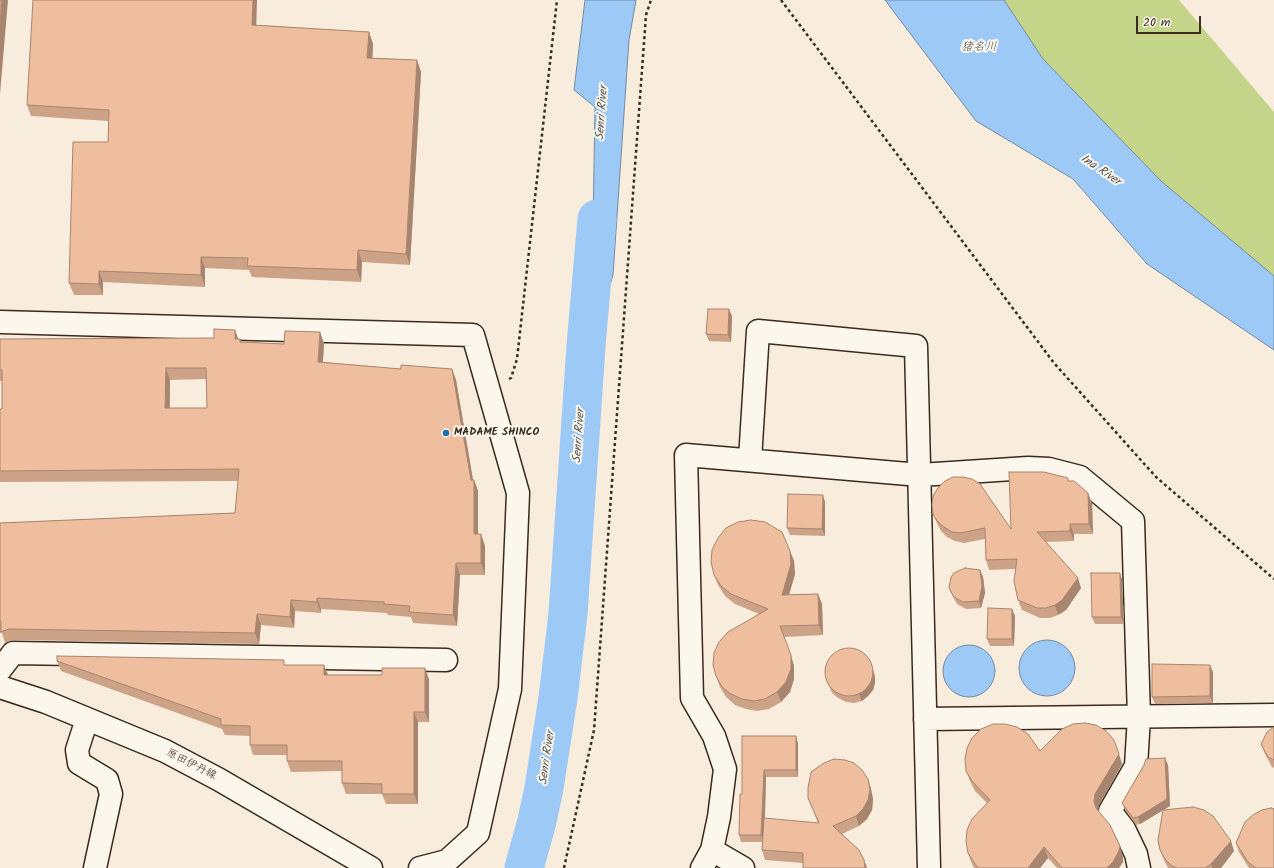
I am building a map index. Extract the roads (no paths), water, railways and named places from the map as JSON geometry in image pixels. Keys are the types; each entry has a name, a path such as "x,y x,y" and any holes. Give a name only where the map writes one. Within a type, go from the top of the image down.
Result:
{"street":[{"path":"0,322 473,335 518,493 510,689 478,833 447,861 420,868"},
{"path":"750,460 758,331 916,346 929,868"},
{"path":"743,868 707,859 719,817 725,769 714,736 692,698 686,455 920,475 1028,468 1049,469 1080,477 1133,521 1139,717 1136,766 1110,811 1124,829 1133,847 1136,854 1138,868"},
{"path":"0,670 13,653 446,660"},
{"name":"原田伊丹線","path":"0,687 46,702 165,751 218,779 371,868"},
{"path":"925,720 1274,715"},
{"path":"87,719 77,750 79,763 107,780 111,794 95,868"}],"water":[{"path":"585,0 636,0 629,40 613,275 591,347 595,107 574,90"},
{"name":"猪名川","path":"885,0 1004,0 1043,59 1161,181 1274,276 1274,350 1147,264 1073,179 976,121"},
{"path":"1047,640 1058,642 1067,648 1073,657 1075,668 1073,679 1067,688 1058,694 1047,696 1036,694 1027,688 1021,679 1019,668 1021,657 1027,648 1036,642"},
{"path":"964,645 974,645 984,649 991,656 995,666 995,676 991,686 984,693 974,697 964,697 954,693 947,686 943,676 943,666 947,656 954,649"}],"waterway":[{"name":"Senri River","path":"524,868 537,821 544,788 558,698 568,614 586,346 597,219"}],"place":[{"name":"MADAME SHINCO","path":"446,433"}],"water label":[{"name":"Ina River","path":"1100,171"}]}
